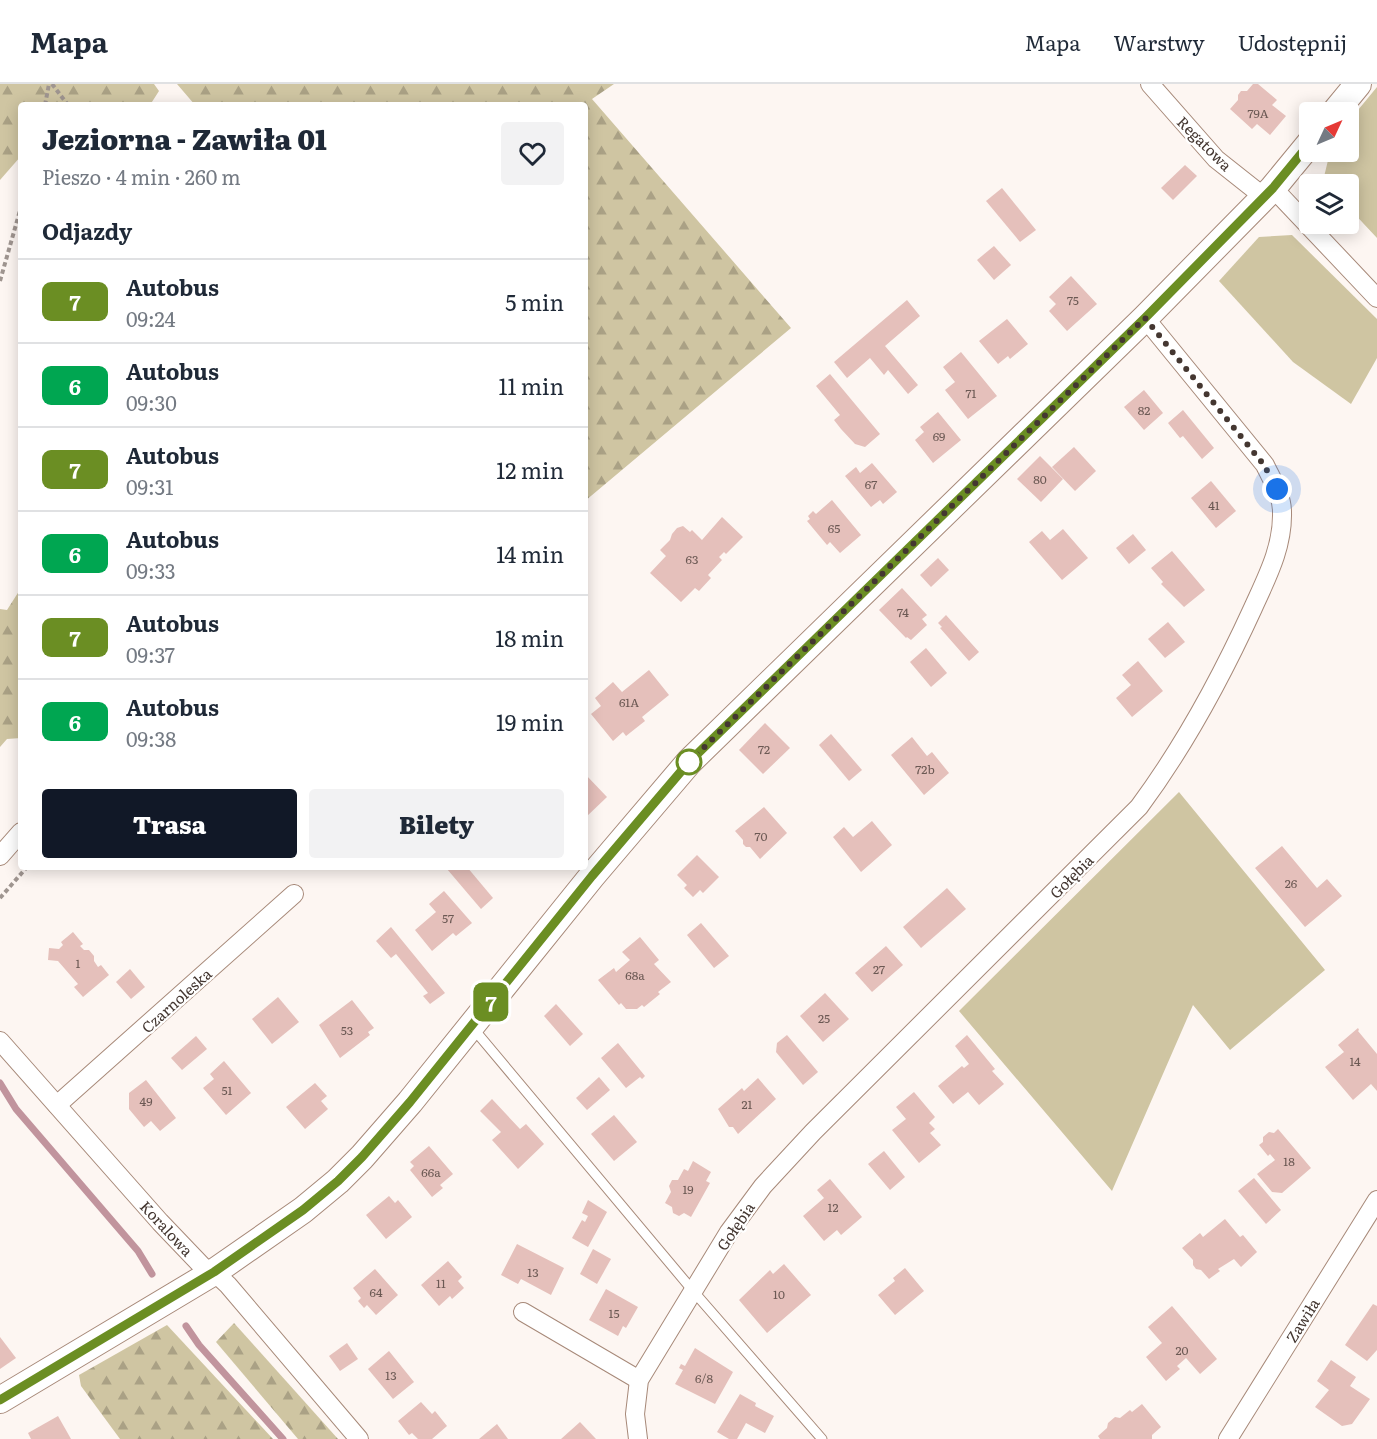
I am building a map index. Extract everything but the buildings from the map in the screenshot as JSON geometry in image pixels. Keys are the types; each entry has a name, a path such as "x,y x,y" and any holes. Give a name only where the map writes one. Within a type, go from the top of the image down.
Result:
{"street":[{"name":"Regatowa","path":"1150,84 1216,159 1269,192 1377,298"},
{"path":"1343,102 1358,84"},
{"path":"0,1400 214,1272 303,1210 338,1181 385,1132 592,876 689,762 1145,318 1269,192 1299,156"},
{"name":"Gołębia","path":"638,1439 635,1414 639,1380 729,1232 763,1186 790,1155 1139,807 1186,736 1233,651 1274,562 1280,542 1282,509 1277,489 1264,465 1145,318"},
{"path":"0,856 18,835"},
{"name":"Czarnoleska","path":"57,1105 294,894"},
{"name":"Koralowa","path":"0,1041 160,1222 203,1267 214,1272 228,1285 359,1439"},
{"name":"Zawiła","path":"1228,1439 1377,1200"},
{"path":"523,1312 639,1380"}],"lane":[{"path":"472,1026 694,1292 822,1439"}],"path":[{"path":"46,102 50,84"},
{"path":"50,84 65,102"},
{"path":"0,281 18,218"},
{"path":"0,898 24,870"}],"green space":[{"path":"0,84 154,84 159,91 152,102 18,102 18,159 0,180"},
{"path":"177,84 614,84 592,99 791,328 588,498 588,102 192,102"},
{"path":"1377,87 1377,238 1359,219 1359,174 1325,174 1328,162 1359,162 1359,109"},
{"path":"1292,235 1377,319 1377,358 1351,404 1293,362 1219,281 1259,237"},
{"path":"18,593 18,738 7,739 0,747 0,609 7,610"},
{"path":"1179,792 1325,970 1230,1050 1193,1005 1112,1191 959,1011"},
{"path":"234,1323 338,1439 298,1439 216,1342"},
{"path":"167,1325 273,1439 120,1439 81,1386 79,1375"}],"waterway":[{"path":"0,1083 16,1109 138,1251 152,1274"},
{"path":"186,1326 199,1345 283,1439"}],"bus line":[{"name":"7","path":"0,1400 214,1272 303,1210 338,1181 410,1102 592,876 704,746 1145,318 1273,188 1299,156"}],"route":[{"path":"689,762 1145,318 1264,465 1277,489"}]}
